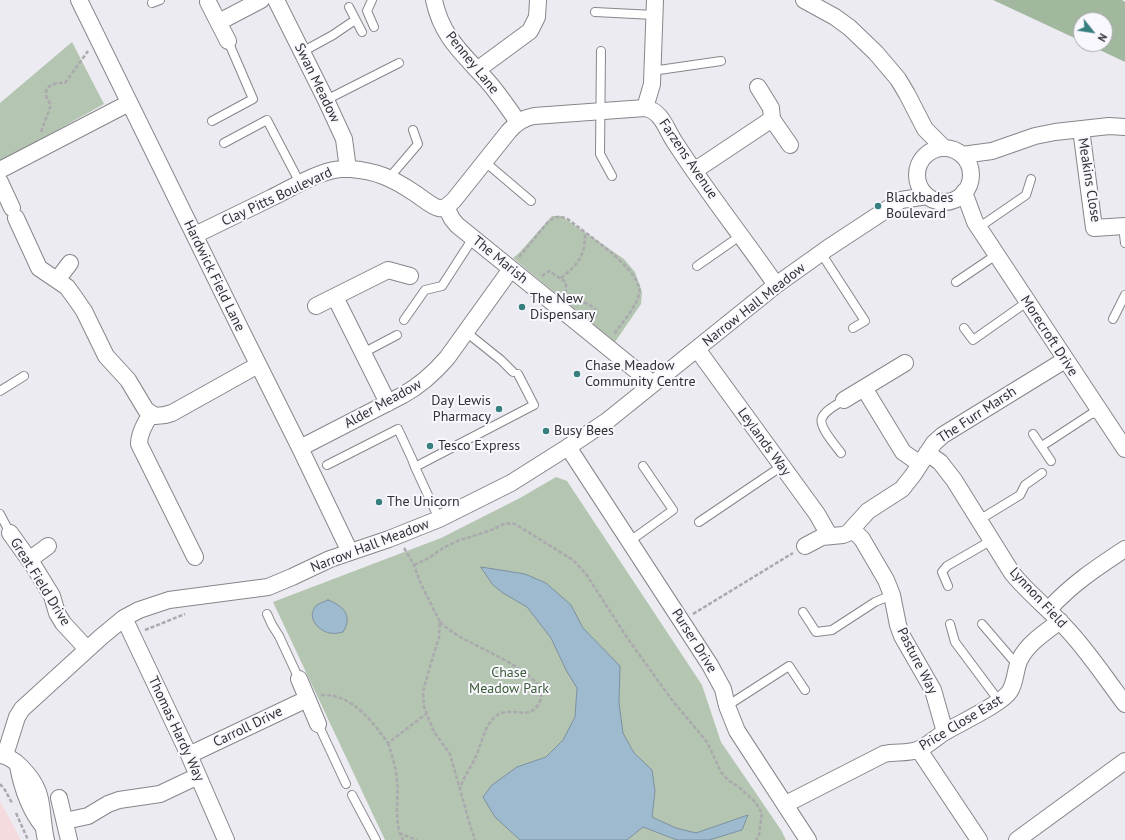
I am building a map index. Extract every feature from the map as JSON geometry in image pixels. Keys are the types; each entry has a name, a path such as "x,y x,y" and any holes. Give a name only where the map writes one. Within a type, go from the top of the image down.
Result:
{"street":[{"name":"Hardwick Field Lane","path":"79,0 350,552"},
{"path":"219,22 261,0"},
{"name":"Swan Meadow","path":"276,0 344,139 348,169"},
{"name":"Penney Lane","path":"434,0 444,31 491,85 518,122"},
{"path":"477,70 530,31 537,17 538,0"},
{"path":"804,0 835,17 854,32 876,53 898,79 925,129 944,148"},
{"path":"208,1 228,41"},
{"name":"Farzens Avenue","path":"655,8 651,89 645,108 652,110 659,115 671,137 694,171 776,285"},
{"path":"758,87 771,108 772,119 790,145"},
{"path":"0,170 129,103"},
{"path":"446,207 454,200 484,161 518,122 526,118 534,116 645,108"},
{"path":"694,171 772,119"},
{"path":"962,155 992,151 1035,136 1055,132 1109,126 1125,127"},
{"path":"922,159 932,151 944,148 950,149 962,155 969,167 970,175 964,192 947,201 940,201 927,196 922,191 918,184 917,170 922,159 925,129"},
{"name":"Meakins Close","path":"1081,129 1094,228 1124,226"},
{"path":"970,175 978,163 992,151"},
{"name":"Clay Pitts Boulevard","path":"195,236 300,183 326,172 348,169 368,170 383,175 408,188 435,207 446,207"},
{"name":"Narrow Hall Meadow","path":"7,758 15,722 22,709 87,649 124,618 139,610 169,600 268,587 292,578 325,561 389,540 439,520 511,483 607,421 776,285 901,200 917,177"},
{"path":"0,182 39,268 67,287 76,298 106,356 128,380 146,410 151,414 159,416 172,413 258,365"},
{"name":"Morecroft Drive","path":"964,192 976,225 1125,449"},
{"name":"Narrow Hall Meadow","path":"901,200 927,196"},
{"name":"Morecroft Drive","path":"947,201 976,225"},
{"name":"The Marish","path":"446,207 452,219 473,238 653,384"},
{"path":"57,280 70,263"},
{"name":"Alder Meadow","path":"300,448 412,390 428,378 447,358 511,269"},
{"path":"316,306 388,270 410,276"},
{"path":"335,297 388,403"},
{"name":"Leylands Way","path":"697,349 817,514 829,535"},
{"name":"The Furr Marsh","path":"805,546 829,535 843,535 848,533 868,511 902,489 923,458 943,434 1065,360"},
{"path":"844,400 905,363"},
{"name":"Lynnon Field","path":"864,388 903,452 940,462 948,471 1017,579 1075,637 1125,704"},
{"path":"151,414 139,438 141,450 195,557"},
{"name":"Purser Drive","path":"568,447 682,620 715,673 723,689 727,706 737,731 786,804 808,840"},
{"name":"Pasture Way","path":"852,529 862,539 882,573 892,595 898,625 902,636 933,690 945,732"},
{"name":"Great Field Drive","path":"10,533 52,596 57,613 63,623 87,649"},
{"path":"29,560 48,546"},
{"name":"Price Close East","path":"786,804 884,754 919,750 945,732 999,701 1010,690 1016,676 1020,659 1079,580 1125,549"},
{"name":"Thomas Hardy Way","path":"124,618 189,755 226,840"},
{"path":"299,679 318,724"},
{"name":"Carroll Drive","path":"189,755 307,699"},
{"path":"919,750 978,839"},
{"path":"7,758 31,778 40,794 45,833"},
{"path":"1018,840 1125,761"},
{"path":"65,821 88,816 108,804 119,800 160,794 198,776"},
{"path":"59,798 69,840"}],"lane":[{"path":"372,0 366,11 374,27"},
{"path":"349,7 362,32"},
{"path":"595,12 655,8"},
{"path":"302,52 356,20"},
{"path":"212,121 253,99 228,41"},
{"path":"601,51 600,154 612,176"},
{"path":"652,71 721,61"},
{"path":"326,100 399,63"},
{"path":"224,143 268,120 300,183"},
{"path":"389,178 418,144 413,130"},
{"path":"484,161 531,201"},
{"path":"976,225 1026,194 1031,179"},
{"path":"1124,226 1125,244"},
{"path":"697,266 740,236"},
{"path":"404,320 425,290 442,286 473,238"},
{"path":"821,253 865,321 853,328"},
{"path":"956,282 996,255"},
{"path":"1113,319 1125,295"},
{"path":"964,328 973,340 1027,302"},
{"path":"415,467 534,405 516,373 466,332"},
{"path":"363,353 397,335"},
{"path":"0,391 24,376"},
{"path":"841,453 822,425 822,418 828,411 844,400"},
{"path":"1042,446 1091,414 1101,413"},
{"path":"327,465 398,429 439,520"},
{"path":"1033,434 1051,462"},
{"path":"630,541 673,510 643,466"},
{"path":"699,522 782,466"},
{"path":"979,520 1020,495 1025,485 1042,473"},
{"path":"0,514 10,533"},
{"path":"948,586 942,572 947,566 992,540"},
{"path":"803,612 816,632 832,630 875,602 892,595"},
{"path":"267,614 299,679"},
{"path":"950,624 955,642 999,701"},
{"path":"982,624 1018,666"},
{"path":"727,706 789,666 805,690"},
{"path":"318,724 346,784"},
{"path":"352,795 376,840"}],"path":[{"path":"43,148 39,139 51,105 46,99 46,92 49,86 54,83 64,83 90,49"},
{"path":"511,269 518,258 553,218 564,217 625,265 637,282 640,290 639,295 636,302 606,346"},
{"path":"560,278 576,266 583,252 585,233"},
{"path":"531,285 550,271 566,282 566,293 595,308 596,318 589,331"},
{"path":"414,565 429,558 443,548 504,524 512,523 573,560 586,574 628,639 672,700 707,742 721,772 728,780 740,788 755,802 762,813 759,835 756,840"},
{"path":"401,542 414,565 420,582 440,622 450,631 465,640 517,667 540,688 542,694 538,705 529,713 508,711 497,715 490,722 460,790"},
{"path":"682,620 805,546"},
{"path":"440,622 439,637 428,670 423,692 424,707 434,732 450,754 475,840"},
{"path":"307,699 315,695 327,695 334,696 348,702 369,718 388,743 397,778 398,823 399,833 402,840"},
{"path":"388,743 426,714"},
{"path":"0,784 5,790 13,806"},
{"path":"16,813 28,840"},
{"path":"399,833 417,840"}],"shaded area":[{"path":"0,801 21,840 0,840"}],"green space":[{"path":"993,0 1122,0 1125,2 1125,62 1104,52 1113,52 1113,12 1073,12 1073,37"},
{"path":"72,42 104,104 0,162 0,103"},
{"path":"552,216 561,216 624,259 635,272 642,292 641,304 615,342 513,258"},
{"name":"Chase Meadow Park","path":"556,477 567,481 702,685 721,742 781,830 786,840 385,840 273,602 441,538 520,498"}],"water":[{"path":"481,567 525,574 546,583 571,605 583,628 620,666 619,703 623,733 634,753 652,770 655,791 652,817 676,828 696,833 748,815 742,830 709,840 677,840 643,827 627,840 520,840 495,817 483,797 492,785 517,767 546,757 563,740 575,717 577,688 566,670 551,638 527,607 503,593 493,585"},
{"path":"328,600 338,605 347,616 346,626 343,632 326,632 315,623 313,619 313,610 316,606"}],"place":[{"name":"Blackbades Boulevard","path":"878,206"},
{"name":"The New Dispensary","path":"522,307"},
{"name":"Chase Meadow Community Centre","path":"577,374"},
{"name":"Day Lewis Pharmacy","path":"499,409"},
{"name":"Busy Bees","path":"546,431"},
{"name":"Tesco Express","path":"430,446"},
{"name":"The Unicorn","path":"379,502"}]}
